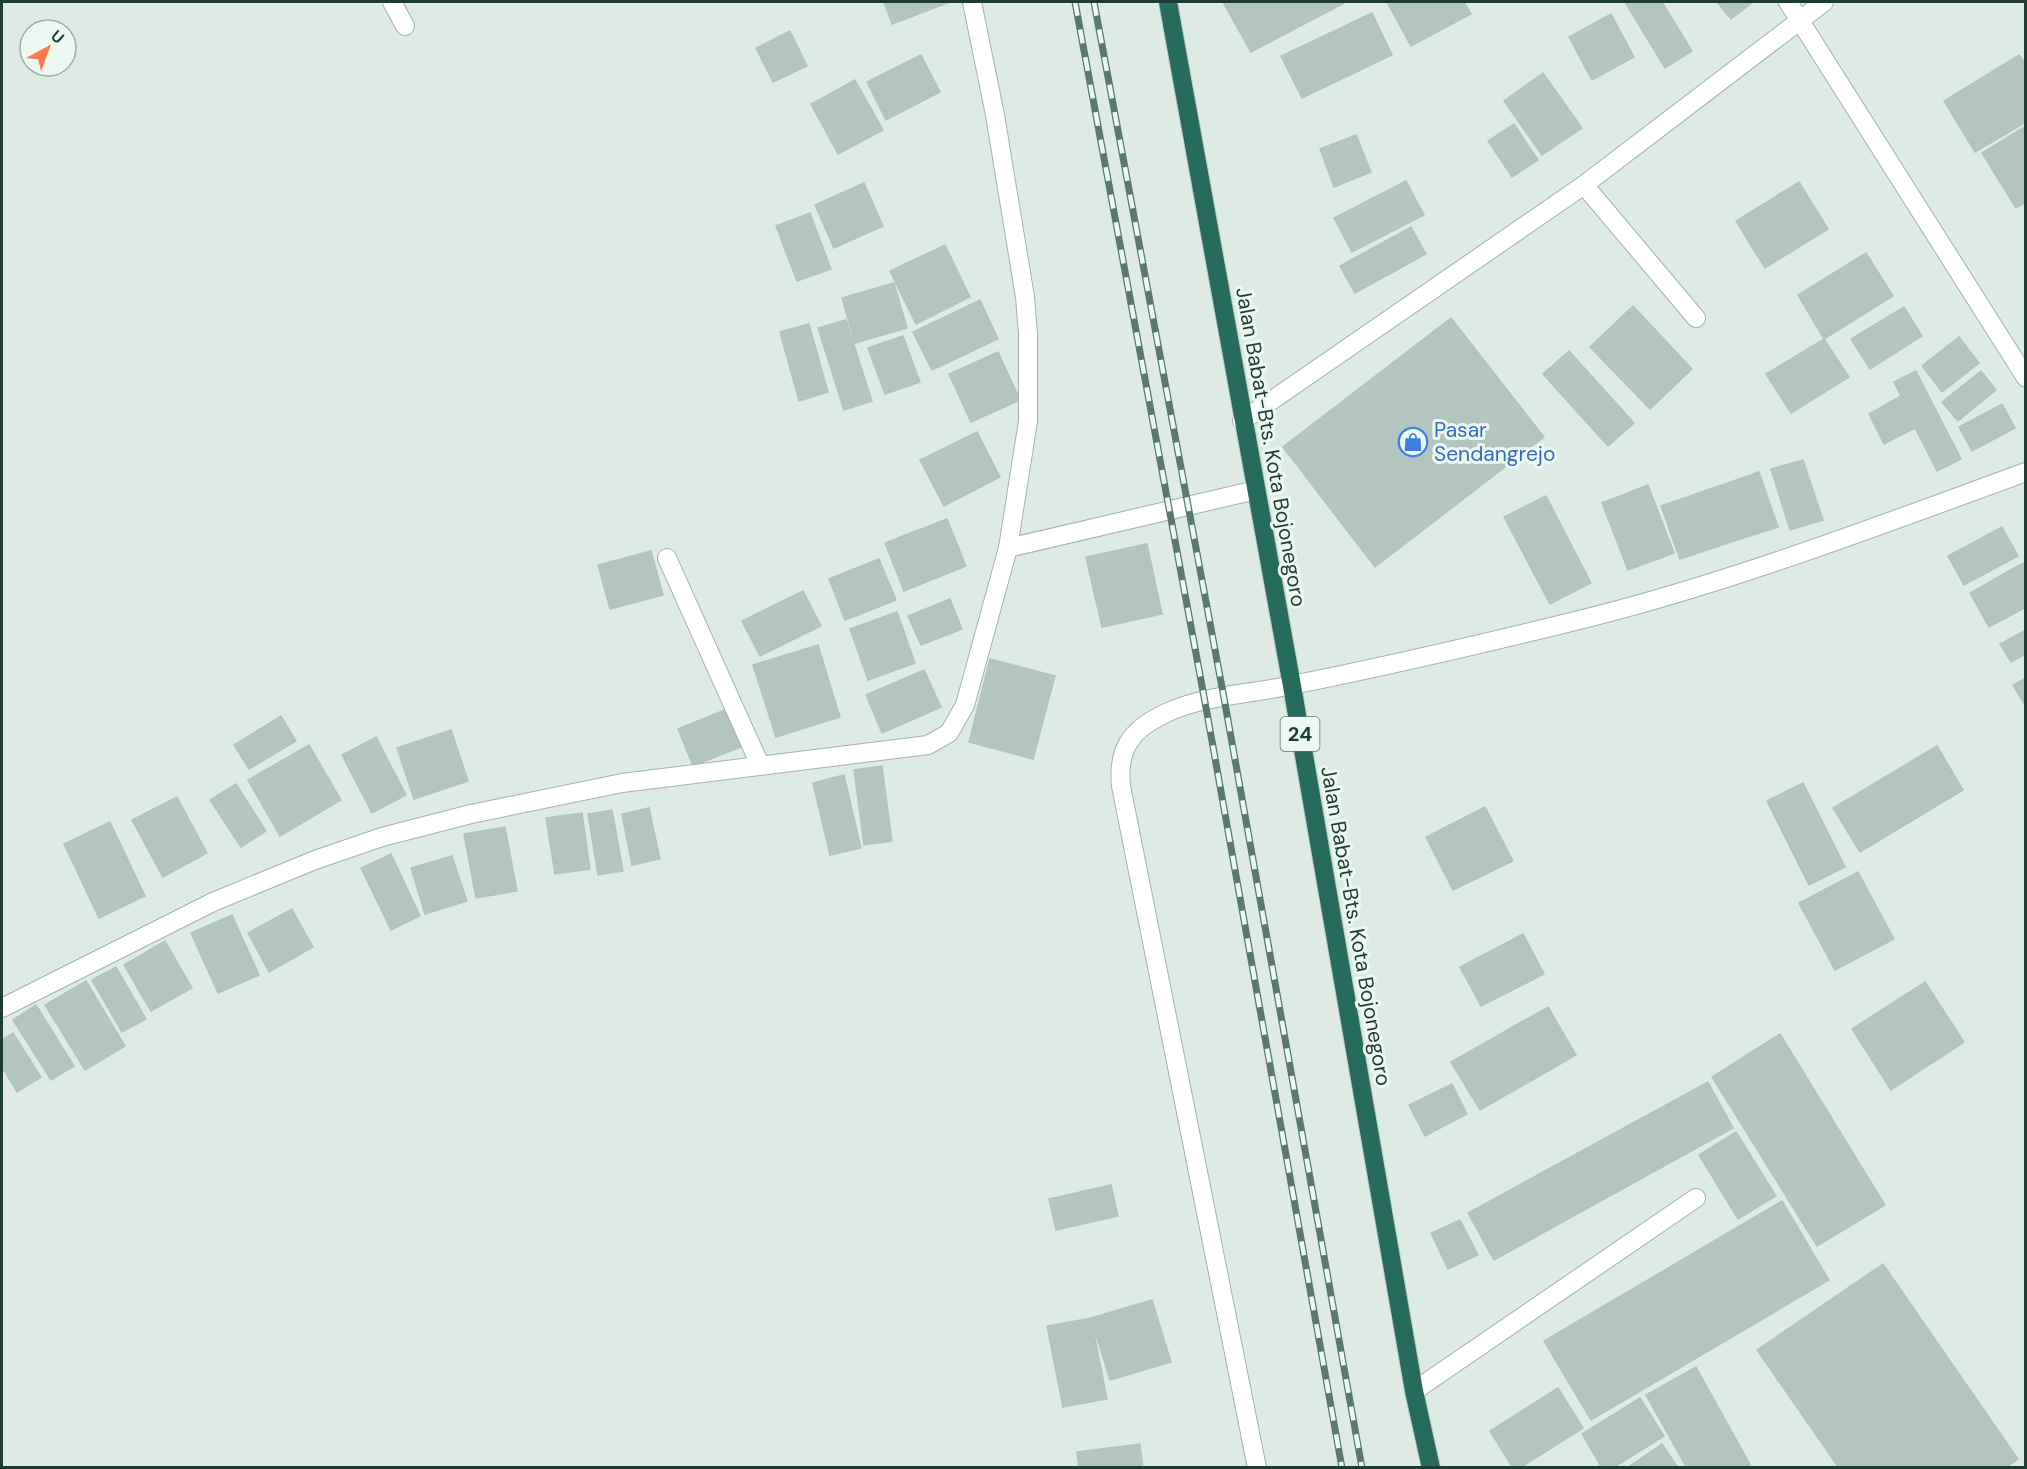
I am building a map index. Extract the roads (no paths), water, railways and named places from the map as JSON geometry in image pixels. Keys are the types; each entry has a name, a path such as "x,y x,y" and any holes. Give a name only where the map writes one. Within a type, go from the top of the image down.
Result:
{"highway":[{"name":"Jalan Babat-Bts. Kota Bojonegoro","path":"1168,2 1242,421 1292,686 1414,1391 1431,1467"}],"street":[{"path":"392,2 405,26"},
{"path":"2,1008 213,902 315,860 382,837 471,814 622,783 919,747 936,742 949,733 965,705 1008,548 1028,421 1028,334 1025,297 972,2"},
{"path":"1788,2 2025,378"},
{"path":"1242,421 1584,185 1824,2"},
{"path":"1584,185 1696,318"},
{"path":"1257,1467 1160,987 1119,768 1130,739 1136,732 1167,713 1184,706 1292,686 1599,614 1790,556 2025,472"},
{"path":"1008,548 1256,490"},
{"path":"667,558 760,765"},
{"path":"1414,1391 1696,1198"}],"railway":[{"path":"1075,2 1205,702 1342,1468"},
{"path":"1094,2 1224,698 1362,1468"}],"place":[{"name":"Pasar Sendangrejo","path":"1413,442"}]}
